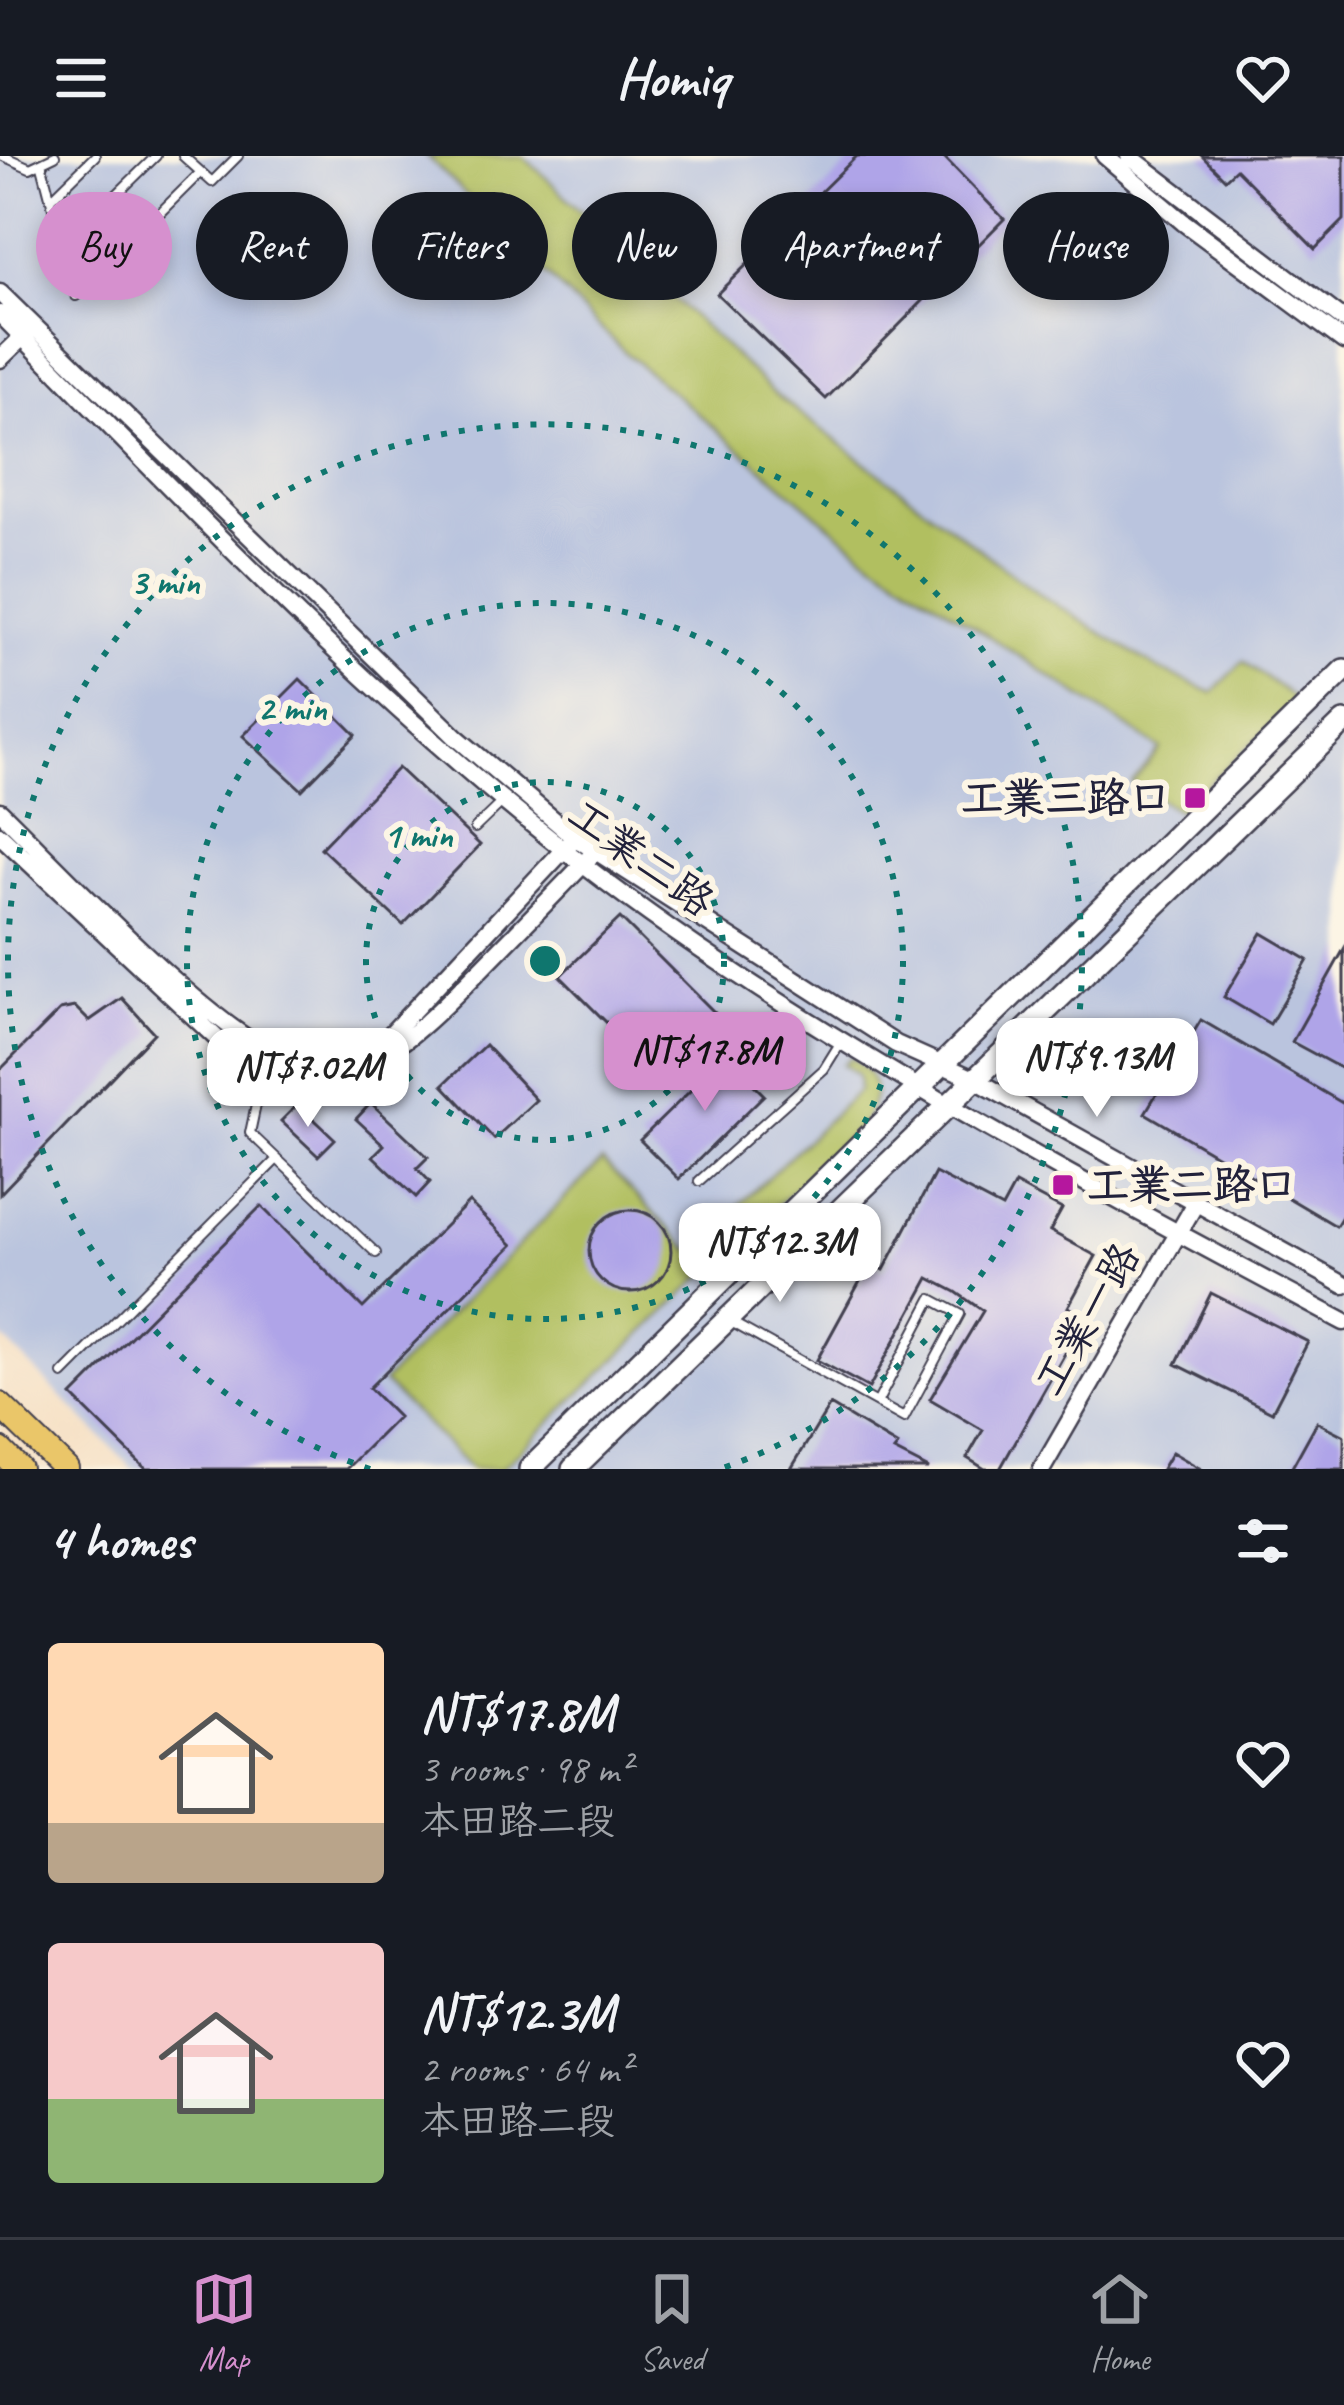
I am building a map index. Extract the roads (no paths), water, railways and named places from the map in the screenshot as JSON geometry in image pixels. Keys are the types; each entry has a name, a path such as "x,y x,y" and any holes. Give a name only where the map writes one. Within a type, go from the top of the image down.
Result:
{"main road":[{"path":"0,1405 66,1469"},
{"path":"0,1450 19,1469"}],"street":[{"path":"1105,156 1334,320"},
{"path":"1129,156 1334,320 1344,341"},
{"name":"工業二路","path":"0,292 6,318 29,331 104,407 164,480 309,628 569,844 708,951 950,1102 1178,1234 1344,1322"},
{"path":"0,359 29,331"},
{"name":"工業二路","path":"104,407 178,466 510,794"},
{"path":"164,480 178,466"},
{"path":"222,539 238,524"},
{"path":"309,628 327,612"},
{"path":"530,1469 1344,670"},
{"path":"572,1469 1344,722"},
{"path":"0,812 9,836 267,1061 322,1060 363,1050 390,1035 441,997 589,858"},
{"path":"441,997 569,844"},
{"name":"工業二路","path":"589,858 896,1044 974,1079 1194,1206 1344,1285"},
{"path":"708,951 721,935"},
{"name":"工業一路","path":"1042,1469 1194,1206"}],"lane":[{"path":"3,156 20,167 42,166 55,156"},
{"path":"58,192 95,156"},
{"path":"119,192 156,156"},
{"path":"183,156 212,182 238,156"},
{"path":"42,166 48,192"},
{"path":"172,201 201,172"},
{"path":"475,828 510,794"},
{"path":"699,1181 824,1069 843,1038"},
{"path":"267,1061 250,1133 376,1253"},
{"path":"63,1374 277,1159"},
{"path":"724,1318 877,1403 904,1418 959,1315 932,1300 877,1403"}],"place":[{"name":"工業三路口","path":"1195,798"},
{"name":"工業二路口","path":"1063,1185"}]}
